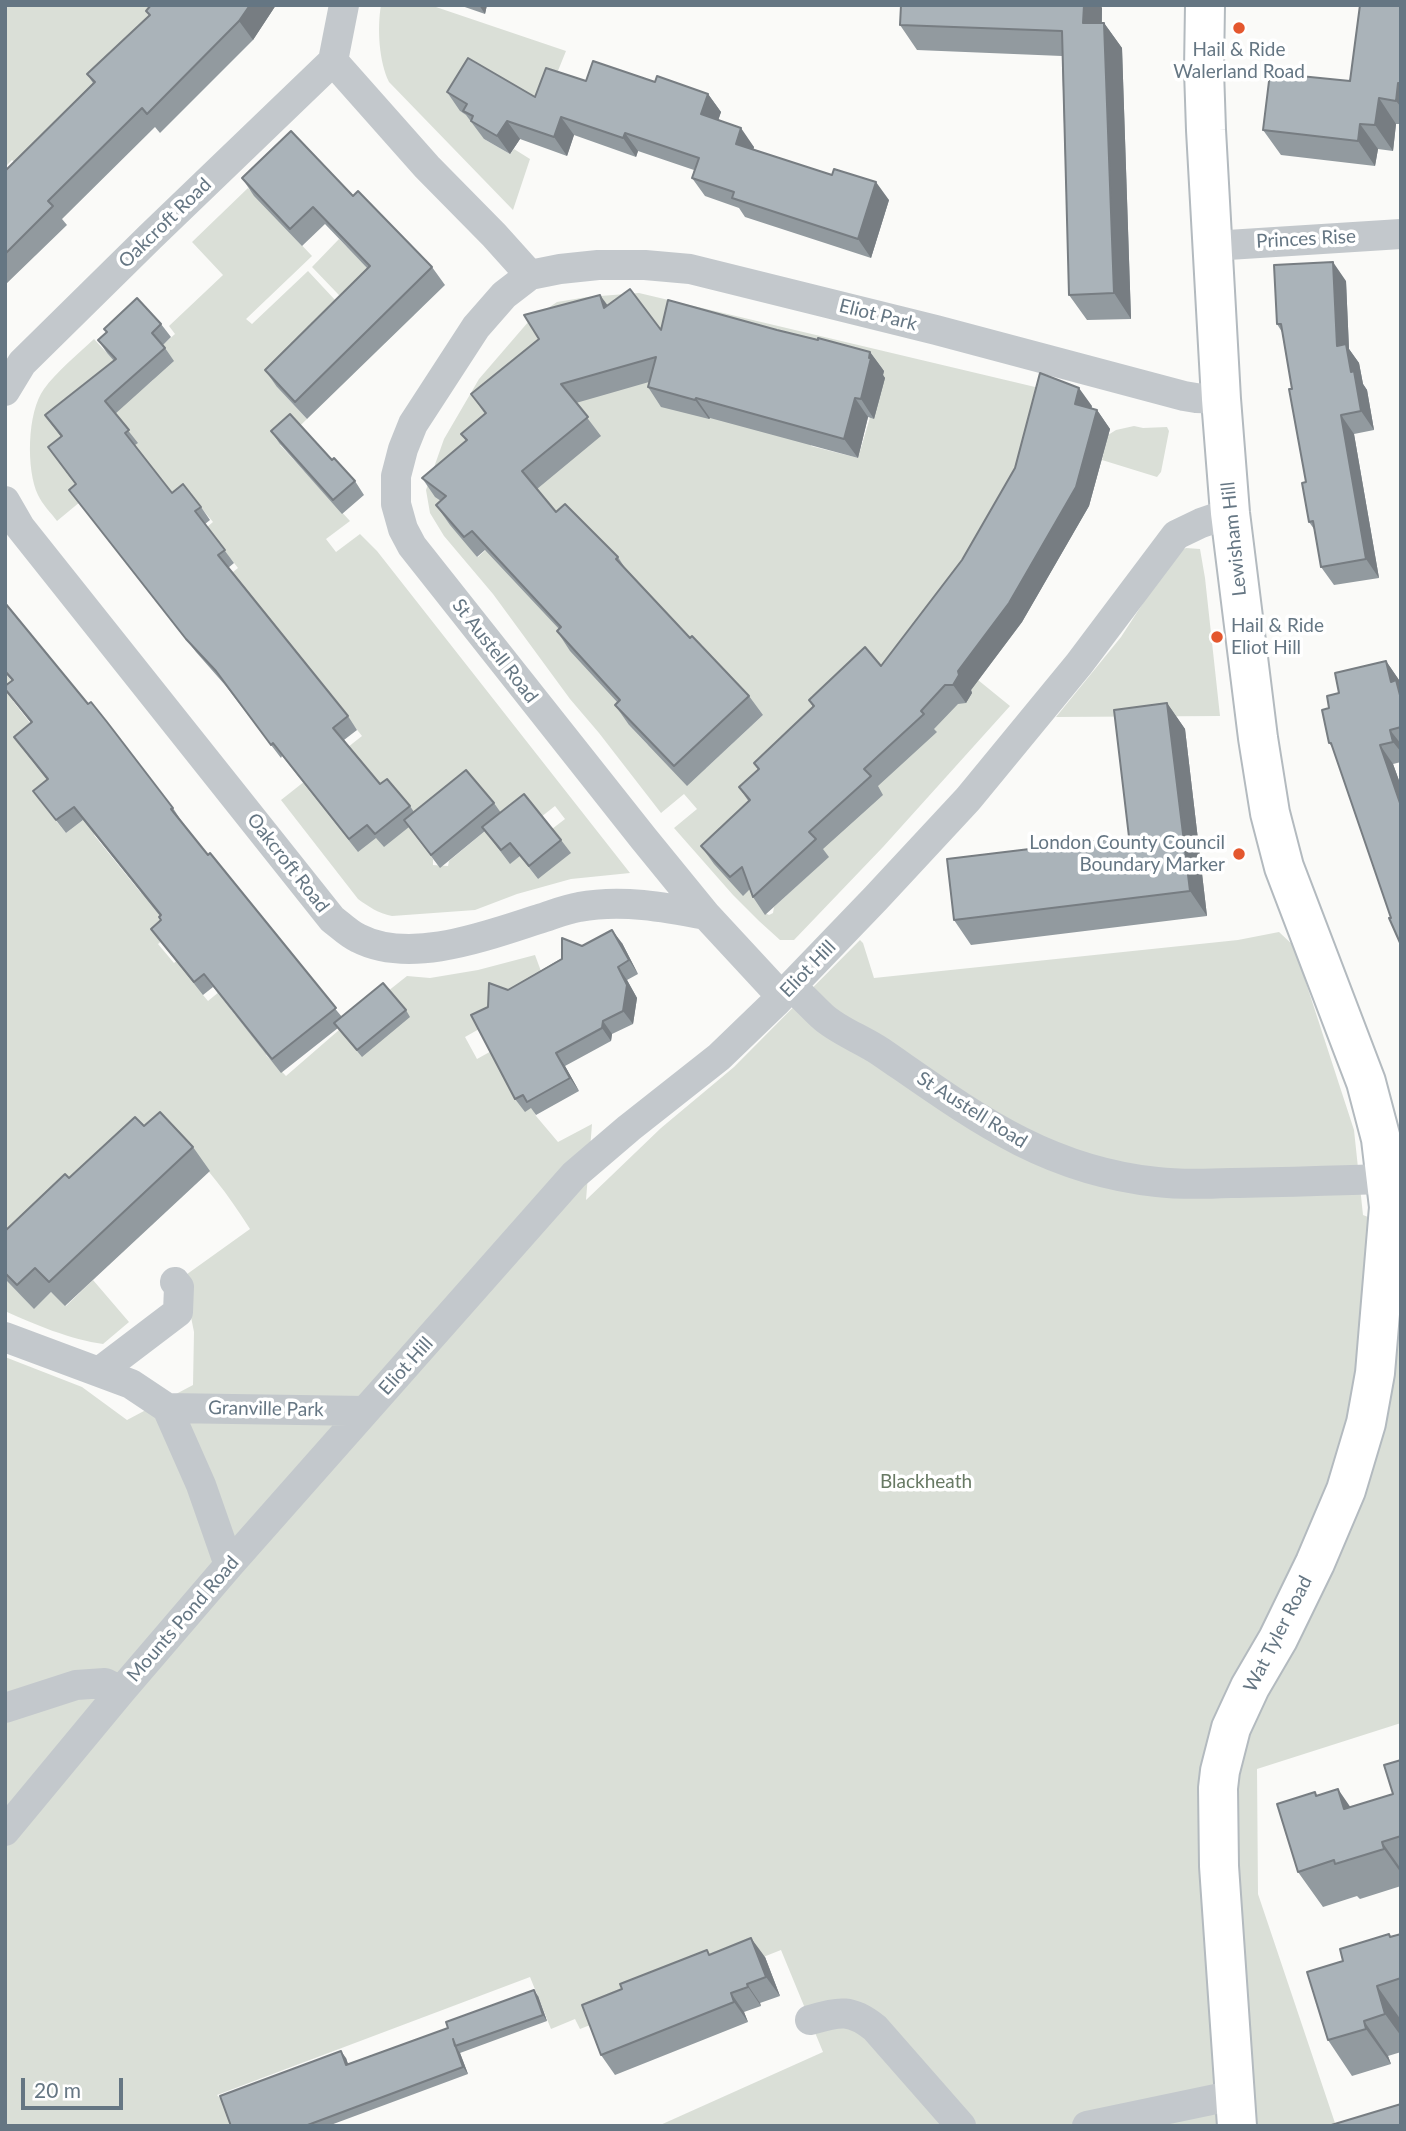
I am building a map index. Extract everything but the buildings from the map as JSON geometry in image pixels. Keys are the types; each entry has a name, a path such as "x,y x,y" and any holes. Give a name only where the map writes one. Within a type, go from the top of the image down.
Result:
{"street":[{"path":"344,5 333,61 427,167 494,235 528,276"},
{"name":"Lewisham Hill","path":"1205,5 1204,70 1221,399 1230,513 1258,738 1270,813 1284,867 1366,1082 1392,1193"},
{"name":"Oakcroft Road","path":"5,391 22,363 333,61"},
{"name":"Princes Rise","path":"1212,246 1401,234"},
{"name":"Eliot Park","path":"528,276 598,265 690,269 909,323 1184,396 1221,399"},
{"name":"St Austell Road","path":"528,276 504,295 476,327 413,424 396,476 396,504 403,529 412,546 706,915 786,992 806,998 823,1017 873,1046 972,1115 1050,1157 1105,1174 1158,1183 1392,1193"},
{"name":"Oakcroft Road","path":"5,501 20,527 332,919 357,938 387,948 419,949 478,939 578,907 612,903 670,908 706,915"},
{"name":"Eliot Hill","path":"365,1411 574,1175 719,1057 786,992 968,799 1079,664 1176,535 1230,513"},
{"name":"Wat Tyler Road","path":"1087,2126 1236,2110 1219,1866 1220,1772 1231,1728 1315,1563 1346,1490 1363,1434 1375,1373 1392,1193"},
{"path":"99,1372 178,1312 179,1287 175,1282"},
{"path":"5,1337 131,1384 167,1408 201,1485 229,1565"},
{"name":"Granville Park","path":"167,1408 365,1411"},
{"name":"Mounts Pond Road","path":"5,1831 121,1690 365,1411"},
{"path":"5,1707 76,1685 105,1684 121,1690"},
{"path":"810,2020 835,2013 859,2015 875,2028 961,2126"}],"green space":[{"path":"5,5 183,5 30,177 12,160 5,167"},
{"path":"381,5 430,5 566,51 545,103 460,111 480,123 486,135 484,139 510,154 514,149 530,159 513,210 389,82 380,45"},
{"path":"248,188 312,256 246,319 252,324 308,271 350,316 277,387 307,419 280,445 350,521 326,539 336,552 360,534 377,551 630,873 571,879 517,894 475,910 392,916 370,907 358,899 281,800 362,736 315,677 219,583 238,568 220,545 188,543 213,522 193,498 179,508 139,453 57,521 42,502 34,484 30,457 31,426 38,399 61,370 94,339 141,390 153,380 157,350 175,334 169,326 223,275 192,242","holes":["555,806 565,819 552,829 538,879 520,856 510,863 541,817","497,821 449,861 448,866 433,865 433,859 413,833"]},
{"path":"339,239 414,315 385,343 312,267"},
{"path":"639,293 1052,391 971,688 978,680 1010,706 883,847 794,940 780,940 759,921 674,828 697,809 684,794 661,813 570,699 493,594 444,536 430,513 426,490 444,439 479,379 529,321 557,302","holes":["868,366 884,370 858,458 811,446 822,404","444,500 489,547 477,557","763,715 706,768 647,744 629,725","738,842 828,857 774,907 773,913 769,915 750,889 743,895"]},
{"path":"1134,426 1167,427 1169,431 1161,472 1157,477 1102,460 1108,435 1116,430"},
{"path":"1186,548 1200,549 1220,716 1056,717 1121,637 1175,554"},
{"name":"Blackheath","path":"5,673 22,694 13,701 69,773 40,801 66,833 100,807 110,821 94,835 141,893 159,879 171,933 158,944 174,963 205,937 203,995 208,1001 237,977 231,1010 251,1034 286,1039 266,1055 286,1076 407,976 430,978 478,970 535,955 548,990 465,1037 477,1059 504,1044 536,1116 558,1142 592,1124 586,1200 661,1128 734,1067 860,940 874,978 1238,940 1279,932 1294,946 1354,1130 1363,1215 1401,1230 1401,1723 1257,1769 1258,1894 1336,2126 658,2126 823,2052 781,1950 580,2029 575,2019 551,2029 530,1977 217,2095 224,2102 233,2126 5,2126 5,1357 82,1387 127,1420 193,1385 194,1332 183,1277 250,1229 198,1158 177,1136 5,1271"},
{"path":"5,1279 34,1308 51,1292 66,1306 93,1280 129,1322 103,1344 53,1331 5,1311"}],"place":[{"name":"Hail & Ride Walerland Road","path":"1239,28"},
{"name":"Hail & Ride Eliot Hill","path":"1217,637"},
{"name":"London County Council Boundary Marker","path":"1239,854"}]}
